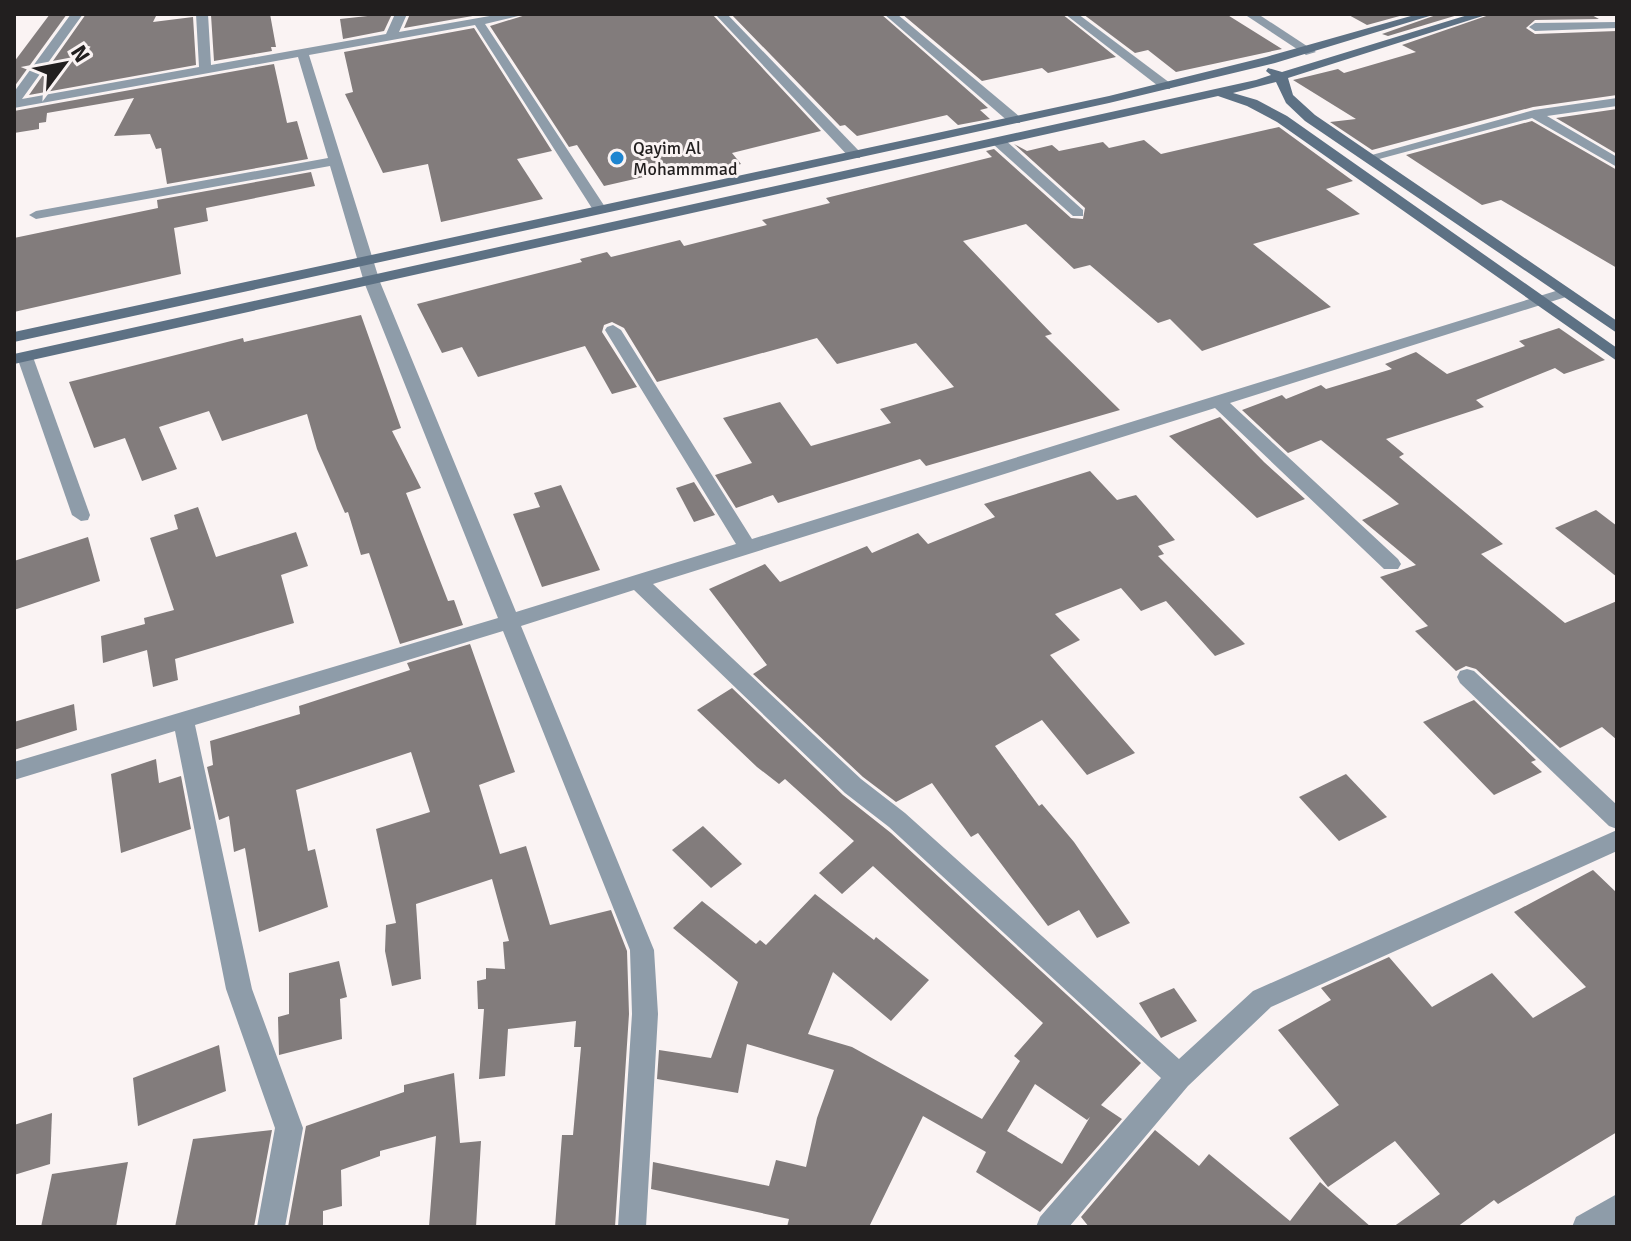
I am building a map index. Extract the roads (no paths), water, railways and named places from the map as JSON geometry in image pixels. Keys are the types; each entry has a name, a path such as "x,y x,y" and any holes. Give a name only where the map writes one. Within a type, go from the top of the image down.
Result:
{"street":[{"path":"14,102 77,14"},
{"path":"202,14 205,70"},
{"path":"390,38 401,14"},
{"path":"14,102 520,14"},
{"path":"721,14 855,155"},
{"path":"890,14 1015,120"},
{"path":"1071,14 1166,86"},
{"path":"1250,14 1310,52"},
{"path":"81,515 20,358 369,273 600,210 1262,64 1310,52 1427,14"},
{"path":"14,337 369,273 999,142 1282,77 1483,14"},
{"path":"478,21 600,210"},
{"path":"1535,27 1617,25"},
{"path":"303,54 369,273 512,621 642,950 645,1014 632,1227"},
{"path":"1262,64 1282,77"},
{"path":"1282,77 1281,88 1310,118 1617,328"},
{"path":"1198,79 1217,92 1252,103 1282,119 1617,356"},
{"path":"1368,158 1534,114 1617,102"},
{"path":"1534,114 1617,163"},
{"path":"999,142 1078,213"},
{"path":"36,215 333,161"},
{"path":"14,771 512,621 1564,293"},
{"path":"613,330 747,547"},
{"path":"1218,401 1391,564"},
{"path":"638,582 853,786 897,820 1179,1077"},
{"path":"1467,677 1617,819"},
{"path":"183,719 239,989 289,1128 271,1227"},
{"path":"1050,1227 1179,1077 1262,999 1617,840"},
{"path":"1590,1226 1617,1208"}],"place":[{"name":"Qayim Al Mohammmad","path":"617,158"}]}
